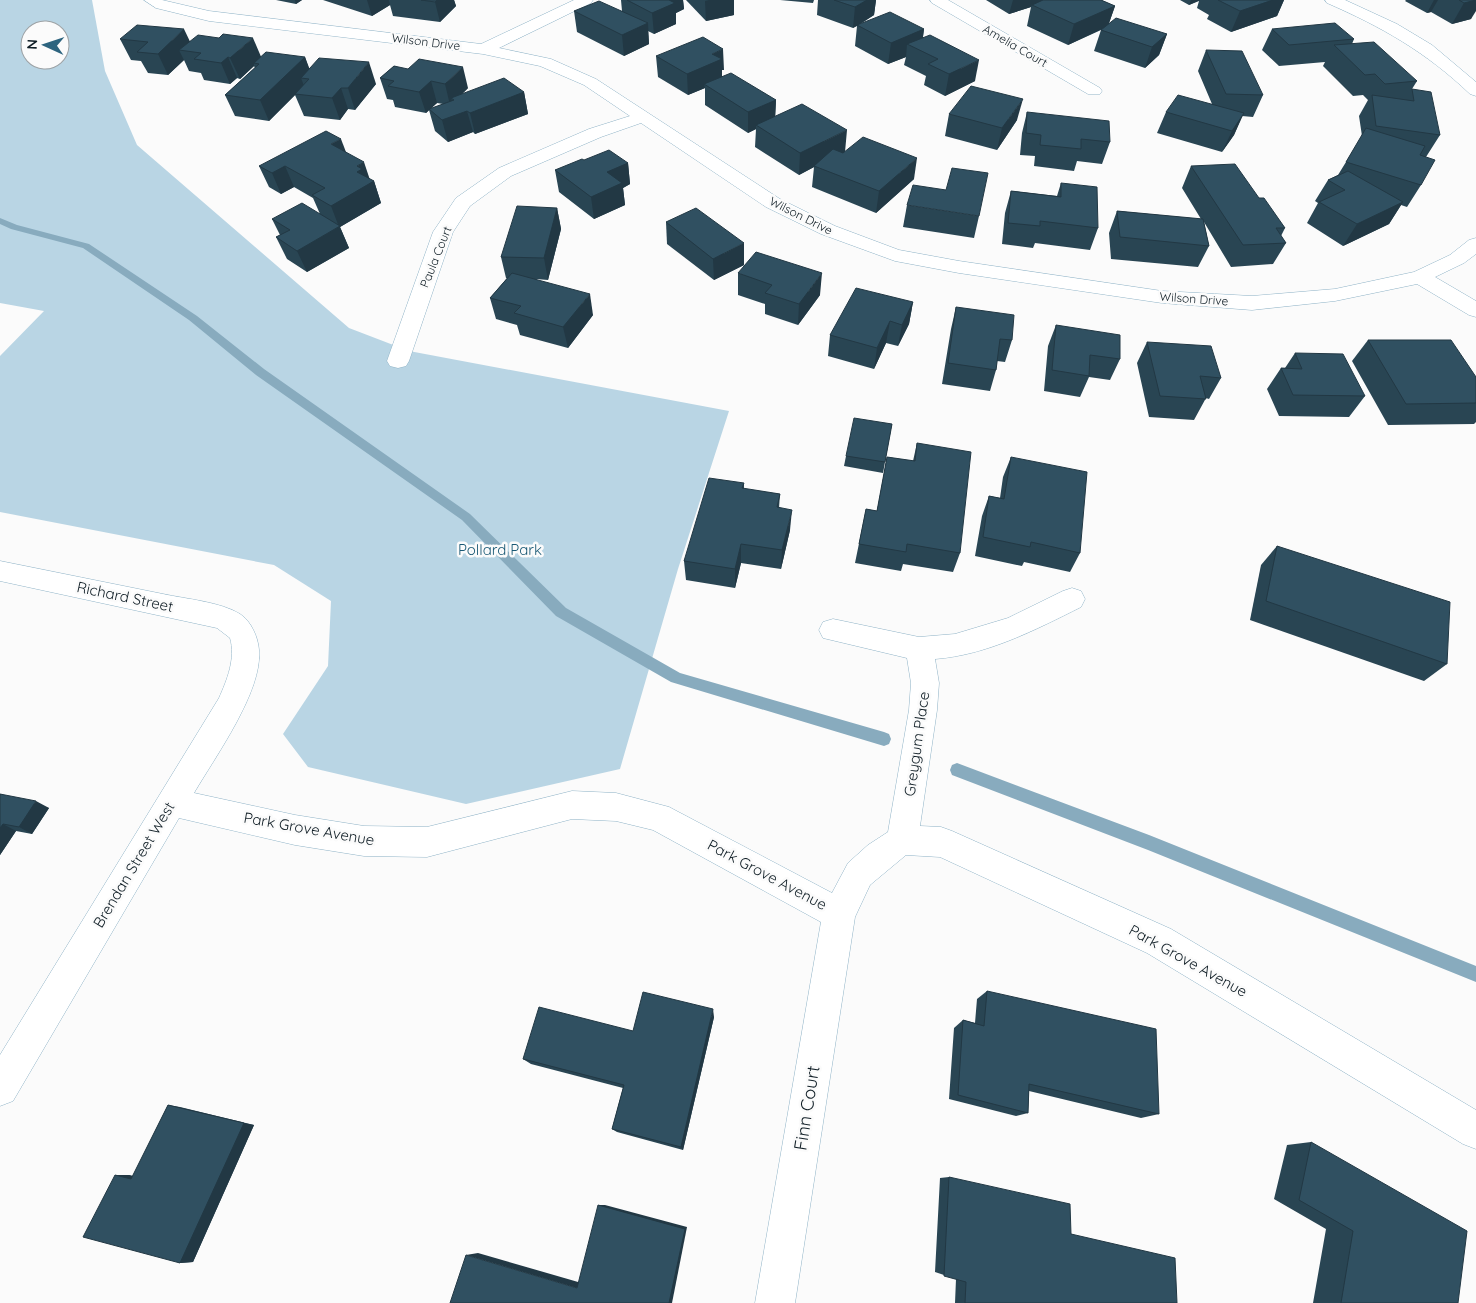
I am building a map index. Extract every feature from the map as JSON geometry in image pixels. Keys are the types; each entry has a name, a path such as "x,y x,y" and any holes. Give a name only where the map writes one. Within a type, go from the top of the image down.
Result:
{"street":[{"name":"Wilson Drive","path":"151,0 162,5 209,16 483,49 545,62 590,82 773,203 828,230 895,255 959,267 1162,298 1252,303 1335,295 1420,277 1457,259 1476,244"},
{"path":"483,49 586,0"},
{"name":"Amelia Court","path":"937,0 1094,91"},
{"path":"1332,0 1376,18 1414,40 1451,66 1476,92"},
{"name":"Paula Court","path":"398,361 443,232 463,202 505,172 595,134 642,117"},
{"path":"1420,277 1476,310"},
{"name":"Richard Street","path":"0,571 203,613 233,623 242,635"},
{"path":"833,630 919,649 955,646 1016,627 1072,599"},
{"name":"Brendan Street West","path":"0,1088 230,706 242,678 247,655 242,635"},
{"name":"Greygum Place","path":"902,840 923,710 925,683 919,649"},
{"name":"Park Grove Avenue","path":"172,802 295,830 364,841 427,842 572,805 616,807 658,817 839,914 859,874 879,856 902,840 941,842 1159,941 1476,1131"},
{"name":"Finn Court","path":"775,1303 839,914"}],"green space":[{"name":"Pollard Park","path":"0,0 92,0 105,71 137,145 349,328 409,351 729,411 678,569 620,769 466,804 308,767 283,734 328,666 331,601 274,565 0,512 0,356 44,311 0,303"}],"building":[{"path":"421,0 437,0 435,2"},
{"path":"627,0 669,0 675,3 652,13"},
{"path":"834,0 867,0 855,7"},
{"path":"1043,0 1101,0 1115,6 1074,24 1032,5"},
{"path":"1218,0 1273,0 1240,11"},
{"path":"1459,0 1476,0 1464,3"},
{"path":"599,1 648,23 622,35 574,11"},
{"path":"890,12 924,29 891,43 857,25"},
{"path":"1116,18 1167,34 1152,47 1101,30"},
{"path":"1335,23 1354,39 1289,45 1272,29"},
{"path":"137,25 184,29 158,54 137,52 148,42 120,39"},
{"path":"223,34 253,38 230,58 228,57 221,63 194,59 201,53 179,50 198,35 219,38"},
{"path":"930,35 979,60 949,74 928,64 938,59 907,44"},
{"path":"703,37 723,49 712,54 722,59 687,74 656,56"},
{"path":"1374,42 1417,81 1385,84 1375,74 1365,75 1334,45"},
{"path":"1206,50 1242,51 1263,95 1226,94"},
{"path":"266,52 305,57 260,100 225,95 259,64 254,63"},
{"path":"319,58 369,62 348,88 341,88 332,98 295,94 309,79 301,78"},
{"path":"419,59 463,67 445,84 431,81 419,92 388,86 394,81 380,78 394,66 408,69"},
{"path":"731,73 776,100 748,112 704,84"},
{"path":"504,78 524,92 470,113 467,111 442,120 429,109 454,100 451,98"},
{"path":"971,86 1023,99 1002,128 949,114"},
{"path":"1412,89 1431,92 1440,135 1376,126 1372,95 1414,101"},
{"path":"1178,95 1244,113 1232,131 1166,112"},
{"path":"802,104 847,130 800,153 756,125"},
{"path":"1027,112 1109,121 1110,142 1081,139 1081,149 1040,145 1041,135 1026,133"},
{"path":"1366,128 1425,146 1420,155 1435,160 1421,185 1346,162"},
{"path":"326,131 341,139 331,144 364,162 357,166 362,169 357,172 374,181 331,206 312,195 325,188 285,166 272,173 259,166"},
{"path":"863,137 917,158 879,191 814,166 833,149 843,153"},
{"path":"609,150 628,163 607,172 622,183 591,197 555,170 582,159 584,160"},
{"path":"1235,164 1259,198 1264,198 1285,228 1276,228 1286,243 1243,245 1191,166"},
{"path":"952,168 988,173 979,216 907,205 913,185 946,190"},
{"path":"1348,171 1403,202 1357,224 1319,202 1345,190 1328,180"},
{"path":"1061,183 1097,187 1098,228 1040,221 1040,226 1008,223 1011,191 1061,197"},
{"path":"302,203 340,226 297,251 276,237 290,230 272,219"},
{"path":"517,206 557,208 544,258 501,257"},
{"path":"696,208 744,243 713,259 666,222"},
{"path":"1117,211 1203,219 1209,246 1120,237"},
{"path":"756,252 822,273 799,304 765,293 772,285 738,273"},
{"path":"512,273 590,294 563,327 514,313 521,306 490,298"},
{"path":"856,288 913,302 902,325 890,321 877,348 830,335"},
{"path":"956,307 1014,315 1012,340 1000,339 996,370 948,363"},
{"path":"1056,325 1120,335 1120,359 1090,355 1089,376 1052,370"},
{"path":"1368,340 1451,340 1476,377 1476,403 1406,404"},
{"path":"1147,342 1211,346 1221,378 1200,376 1206,399 1160,396"},
{"path":"1295,353 1343,354 1365,396 1293,395 1281,368 1302,369"},
{"path":"854,418 892,424 885,462 846,456"},
{"path":"917,443 971,452 960,553 907,544 906,552 859,544 866,509 877,511 887,457 915,461"},
{"path":"1011,457 1087,472 1080,553 1031,542 1030,547 983,537 989,496 1004,499"},
{"path":"709,478 744,483 742,488 780,494 777,507 792,510 782,550 741,544 735,569 684,561"},
{"path":"1277,546 1450,602 1447,664 1266,601"},
{"path":"0,794 36,801 19,827 3,824 0,828"},
{"path":"987,991 1156,1029 1159,1114 1029,1084 1028,1113 958,1095 963,1020 984,1026"},
{"path":"643,992 713,1009 681,1147 612,1129 624,1085 523,1059 539,1007 633,1031"},
{"path":"168,1105 244,1123 180,1263 83,1237 115,1175 131,1179"},
{"path":"1311,1142 1467,1231 1458,1303 1341,1303 1353,1231 1299,1200"},
{"path":"949,1177 1070,1204 1071,1234 1175,1258 1177,1303 965,1303 966,1282 944,1276"},
{"path":"598,1205 685,1229 669,1303 450,1303 466,1255 577,1288"}],"waterway":[{"path":"0,221 14,227 86,246 193,318 260,372 466,517 561,612 676,678 884,739"},
{"path":"957,770 1149,843 1476,974"}]}
